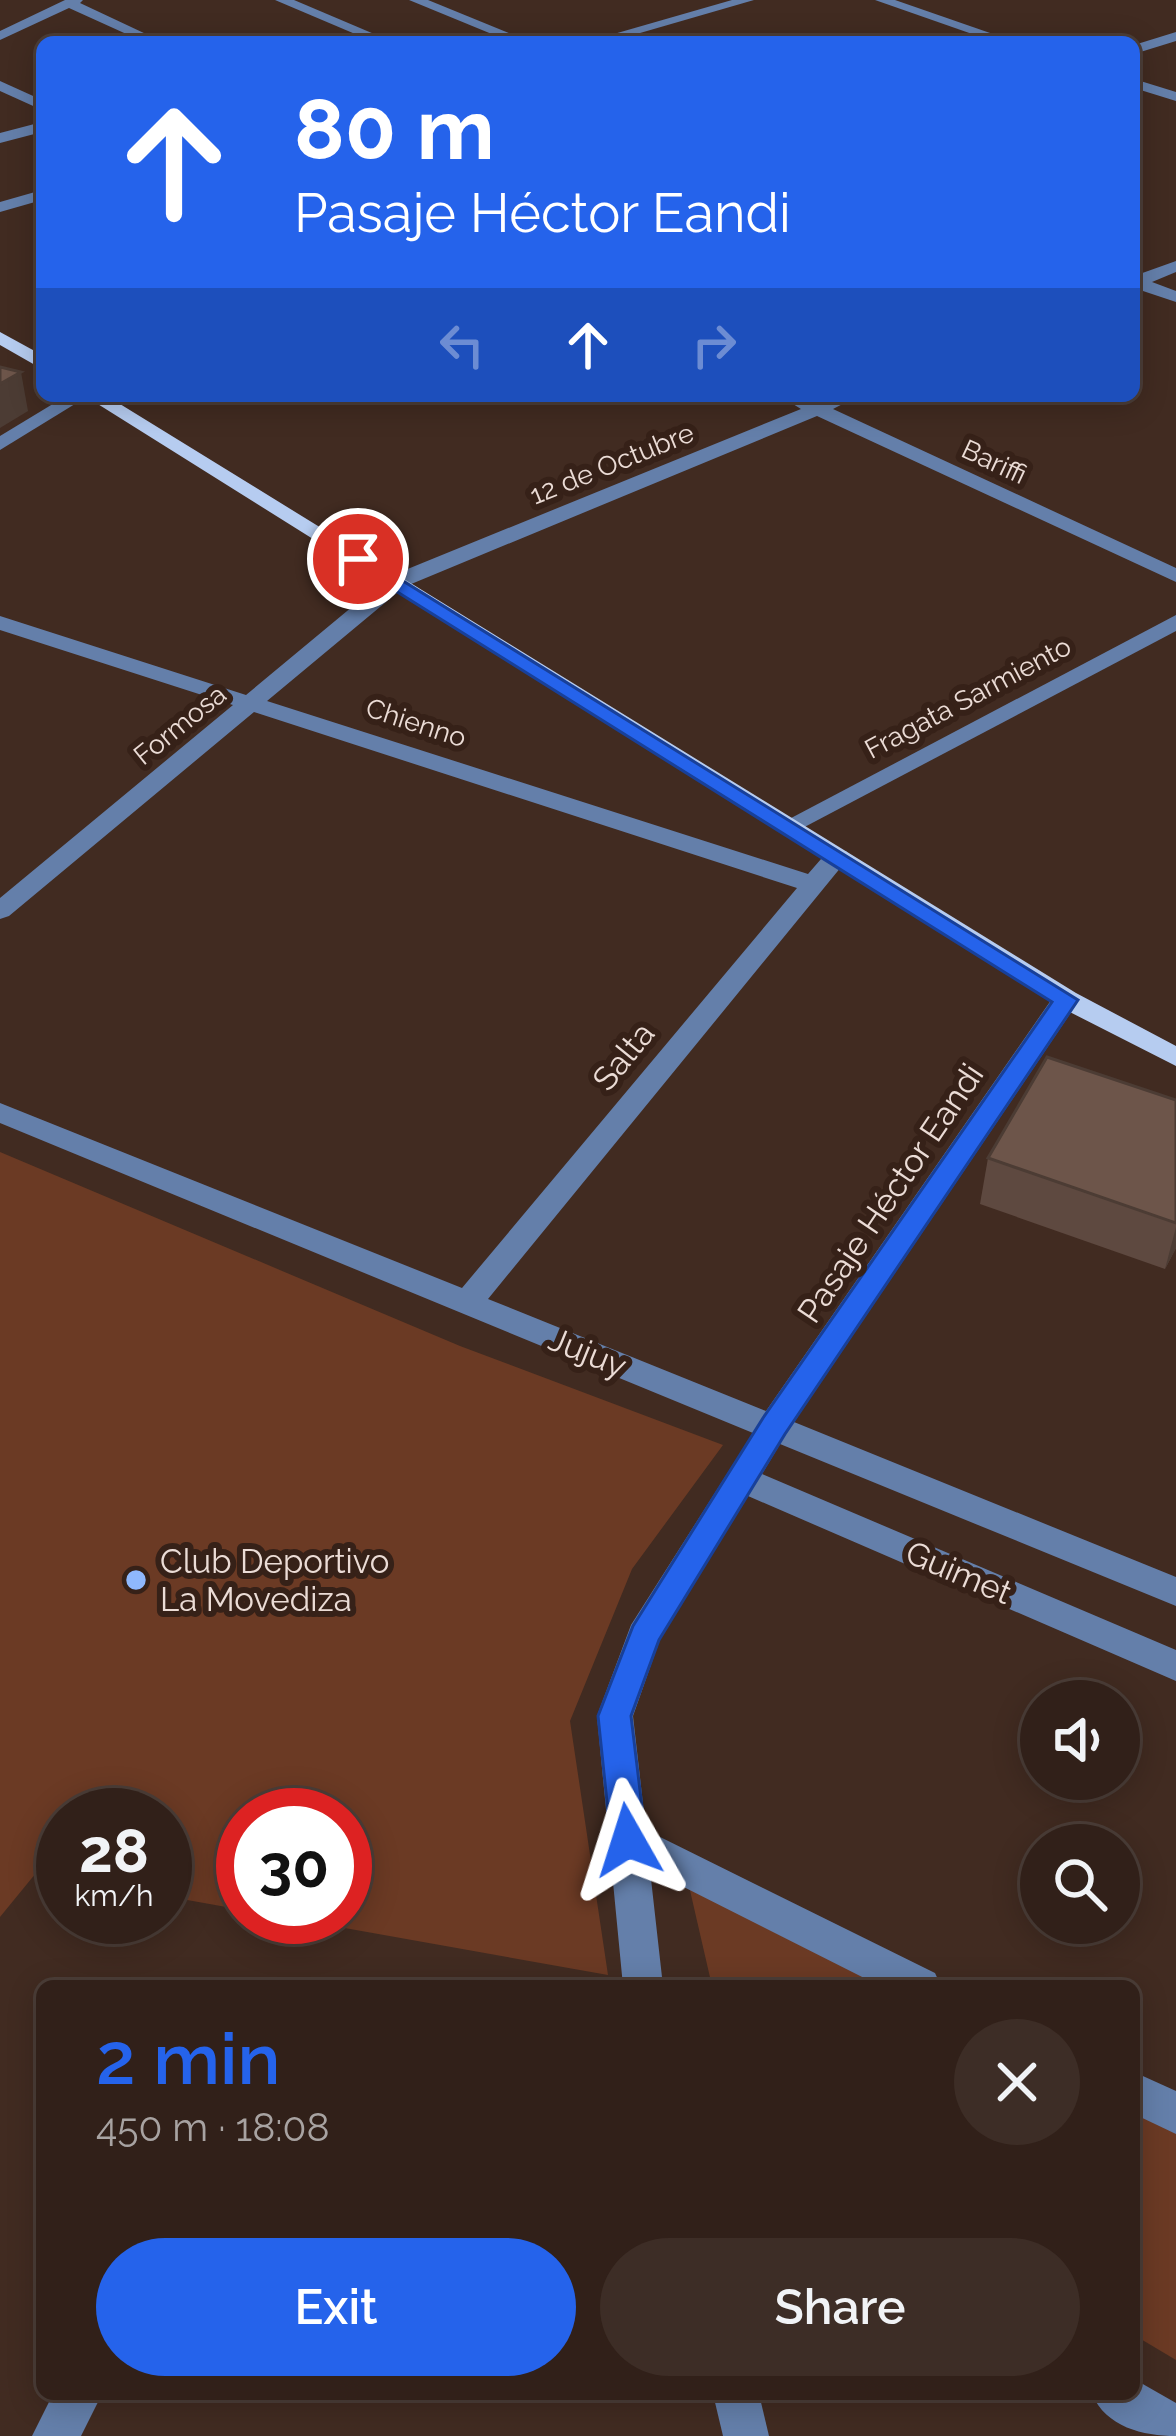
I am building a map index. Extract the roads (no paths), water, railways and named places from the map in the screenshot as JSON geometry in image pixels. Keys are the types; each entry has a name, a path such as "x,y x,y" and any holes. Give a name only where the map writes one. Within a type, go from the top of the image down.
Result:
{"main road":[{"path":"0,337 36,360"},
{"path":"104,402 1066,1000 1176,1057"}],"street":[{"path":"281,0 371,36"},
{"path":"416,0 509,36"},
{"path":"615,36 746,0"},
{"path":"882,0 991,36"},
{"path":"0,36 73,2 144,36"},
{"path":"671,8 691,15"},
{"path":"1140,48 1176,37"},
{"path":"1140,85 1176,97"},
{"path":"0,86 36,103"},
{"path":"0,118 36,116"},
{"path":"0,138 36,129"},
{"path":"0,207 36,197"},
{"path":"1140,280 1176,266"},
{"path":"1140,284 1176,297"},
{"path":"0,444 69,402"},
{"name":"Bariffi","path":"802,402 1176,576"},
{"name":"12 de Octubre","path":"396,582 834,402"},
{"name":"Formosa","path":"0,911 396,582"},
{"name":"Fragata Sarmiento","path":"788,826 1176,622"},
{"name":"Chienno","path":"0,623 812,884"},
{"name":"Salta","path":"467,1304 837,856"},
{"name":"Pasaje Héctor Eandi","path":"642,1980 615,1716 644,1636 774,1426 1066,1000"},
{"name":"Jujuy","path":"0,1112 1176,1592"},
{"name":"Guimet","path":"741,1479 1176,1666"},
{"path":"628,1840 909,1980"},
{"path":"1140,2095 1176,2113"},
{"path":"55,2436 76,2400"},
{"path":"737,2400 746,2436"},
{"path":"1125,2400 1176,2429"}],"place":[{"name":"Club Deportivo La Movediza","path":"136,1580"}]}
